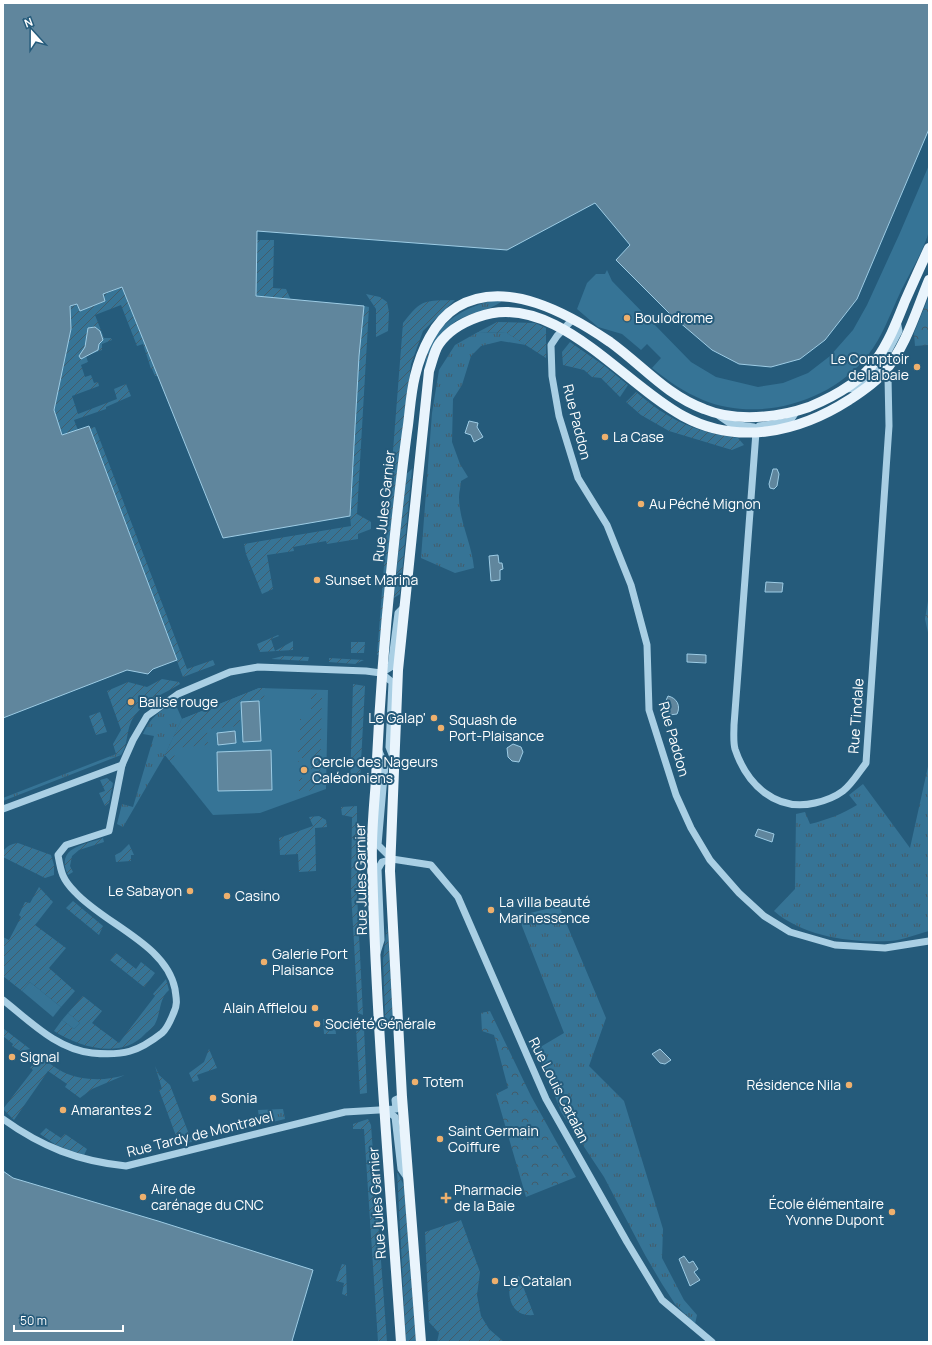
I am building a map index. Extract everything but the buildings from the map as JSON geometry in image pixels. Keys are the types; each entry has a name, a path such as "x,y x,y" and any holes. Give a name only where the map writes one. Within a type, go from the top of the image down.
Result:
{"main road":[{"name":"Rue Jules Garnier","path":"401,1342 385,1109 372,858 381,673 402,467 415,375 426,343 444,318 457,307 476,299 498,295 529,299 572,320 614,346 671,393 700,408 718,415 756,417 796,412 829,399 874,363 888,339 929,248"},
{"name":"Rue Jules Garnier","path":"421,1342 410,1181 402,1096 391,896 398,670 429,371 439,345 454,329 469,320 487,314 507,312 522,313 562,330 596,351 642,387 683,416 719,429 743,433 756,432 793,427 831,412 864,390 884,372 900,349 929,280"},
{"path":"487,314 509,306 537,312 560,322 572,320"},
{"path":"562,330 572,328 599,346 614,346"}],"street":[{"name":"Rue Paddon","path":"572,320 562,330 552,345 551,352 552,376 559,416 578,478 607,525 631,585 647,645 649,710 676,795 691,828 710,860 739,893 764,916 790,932 835,945 849,946 884,948 929,941"},
{"path":"843,389 858,388 877,370 884,372 882,363 899,331 897,320"},
{"name":"Rue Tindale","path":"756,432 734,725 734,747 742,766 752,781 767,796 784,804 805,806 824,802 843,791 866,763 889,426 888,377 884,372"},
{"path":"756,432 759,426 790,421 796,412"},
{"path":"718,415 731,424 754,427 756,432"},
{"path":"3,1000 49,1037 71,1048 89,1052 115,1055 145,1046 166,1029 178,1003 172,976 160,959 75,893 62,876 58,855 66,845 109,832 122,765 133,740 147,716 178,694 230,672 258,667 312,668 381,673 391,667 398,613 405,606"},
{"path":"381,673 392,682 389,747 395,761"},
{"path":"376,954 381,940 378,869 382,862 392,859 378,845 385,765 378,746"},
{"path":"3,808 122,765"},
{"name":"Rue Louis Catalan","path":"392,859 431,865 458,897 546,1099 627,1242 662,1300 712,1342"},
{"path":"385,1109 396,1109 395,1100 402,1096"},
{"path":"385,1109 395,1117 401,1169 410,1181"},
{"name":"Rue Tardy de Montravel","path":"3,1119 41,1144 60,1151 109,1164 126,1166 345,1112 385,1109"}],"green space":[{"path":"929,165 930,213 928,235 882,333 868,355 853,371 834,385 814,396 793,404 770,408 747,409 725,407 703,400 676,386 652,368 661,358 647,344 641,350 622,334 598,327 577,309 587,283 596,274 605,274 607,270 612,281 691,362 716,377 758,387 783,383 808,373 830,356 853,330 867,305"},
{"path":"257,240 274,240 273,288 286,289 291,300 256,296"},
{"path":"122,287 158,376 155,376 151,369 143,344 137,346 121,305 95,315 104,338 111,338 112,340 102,344 102,350 86,356 88,362 81,365 85,377 91,375 94,383 98,382 99,386 72,396 78,414 117,399 114,389 126,384 131,396 106,407 106,409 74,420 78,430 62,435 54,410 71,329 70,307 77,304 80,311 105,301 103,295"},
{"path":"366,294 380,297 387,302 389,312 388,331 376,337 376,309"},
{"path":"929,296 929,345 915,346 914,333"},
{"path":"500,299 501,302 496,305 464,317 449,327 433,350 423,376 430,346 442,327 459,314 469,309"},
{"path":"455,300 423,331 411,364 380,654 377,655 403,323 415,309 425,302"},
{"path":"364,306 369,307 357,514 371,522 371,529 358,534 358,539 327,544 326,541 293,547 294,551 267,555 273,589 262,594 246,554 244,544 351,526 350,516 359,356"},
{"path":"497,322 535,323 546,328 546,358 507,333 478,332"},
{"path":"478,332 507,333 526,345 501,341 481,346 471,356 462,385 453,399 452,442 460,464 468,477 461,481 459,495 461,515 471,550 474,568 455,573 421,558 432,413 439,370 455,345"},
{"path":"570,342 606,367 628,385 620,397 601,378 592,377 584,370 563,365 562,352"},
{"path":"636,392 660,410 683,423 708,432 738,438 744,445 732,450 669,431 641,415 626,402"},
{"path":"95,427 187,669 213,660 215,665 183,677 90,428"},
{"path":"412,469 400,594 394,598 406,474"},
{"path":"929,595 929,637 925,619"},
{"path":"278,635 279,636 271,639 275,651 293,641 293,650 260,652 257,644"},
{"path":"351,642 365,642 364,653 351,653"},
{"path":"283,656 309,657 308,661 271,659"},
{"path":"329,658 364,660 355,664 329,662"},
{"path":"162,679 179,682 180,684 152,700 135,715 128,730 123,751 121,755 116,754 113,744 121,730 107,691 128,682 147,687"},
{"path":"353,684 365,686 360,782 353,785 350,784"},
{"path":"259,688 328,690 326,789 260,813 213,815 165,755 182,719"},
{"path":"259,688 265,688 264,699 240,701 240,726 207,729 208,745 174,748 175,764 173,765 165,755 182,719"},
{"path":"311,693 322,694 320,788 299,793 299,773 301,778 309,778 311,775 311,761 308,758 300,758 298,763 298,745 300,745 300,719 311,719"},
{"path":"175,703 182,719 165,755 123,827 117,824 122,804 133,807 154,736 143,734 149,723 156,715"},
{"path":"100,712 107,732 96,735 89,716"},
{"path":"116,754 121,755 3,801 3,798"},
{"path":"929,762 929,931 890,941 860,941 829,936 799,927 774,911 795,889 796,814 805,812 810,824 840,814 857,805 849,795 863,784 910,848"},
{"path":"107,778 113,783 109,803 105,806 99,793 105,791 100,780"},
{"path":"357,806 357,894 363,1015 358,1013 351,892 352,817 342,815 341,807"},
{"path":"319,816 326,820 327,827 315,828 316,871 299,872 298,854 280,855 279,838 313,826 309,817"},
{"path":"103,838 104,842 79,850 72,856 70,866 73,872 68,875 65,866 65,858 68,853 80,845"},
{"path":"18,843 51,855 54,865 54,875 45,878 3,857 3,851 6,848"},
{"path":"129,844 134,855 131,855 131,861 116,862 115,855 121,852"},
{"path":"39,887 53,902 35,925 66,948 49,968 75,991 61,1007 30,982 22,991 3,976 3,937 9,940 21,917 19,915 25,902 30,903"},
{"path":"73,901 103,926 99,935 66,908"},
{"path":"559,906 606,1018 589,1066 624,1101 663,1229 662,1258 684,1300 697,1315 695,1324 675,1304 662,1284 604,1177 561,1112 537,1049 564,1033 518,916"},
{"path":"387,925 395,1029 385,1017 383,960"},
{"path":"116,953 136,969 141,962 155,973 144,987 110,960"},
{"path":"166,979 169,990 163,997 157,1020 152,1028 135,1042 124,1047 112,1049 100,1048 75,1042 54,1031 62,1020 74,1029 80,1023 68,1013 83,996 102,1011 92,1023 119,1043 155,996 153,994"},
{"path":"30,982 61,1007 53,1017 22,991"},
{"path":"490,1011 531,1096 576,1177 526,1197 496,1094 508,1088 494,1035 482,1031 481,1013"},
{"path":"68,1013 80,1023 74,1029 62,1020"},
{"path":"323,1019 334,1019 336,1034 324,1034"},
{"path":"356,1028 364,1028 367,1093 360,1094"},
{"path":"4,1029 30,1049 20,1051 12,1046 13,1044 3,1036"},
{"path":"209,1049 217,1068 197,1075 199,1080 193,1082 189,1073 204,1062"},
{"path":"39,1056 57,1069 78,1077 102,1079 125,1075 92,1089 80,1098 65,1087 67,1084 48,1071 14,1120 3,1109 33,1070 30,1068"},
{"path":"155,1066 159,1075 170,1085 192,1142 179,1144 159,1090 162,1089"},
{"path":"283,1109 285,1119 260,1125 258,1110"},
{"path":"368,1119 371,1125 387,1342 378,1342 364,1129 353,1129 353,1124"},
{"path":"46,1128 61,1138 65,1134 87,1149 84,1155 56,1145 40,1134"},
{"path":"397,1171 407,1192 417,1342 406,1342"},
{"path":"461,1220 480,1272 477,1295 481,1316 489,1329 504,1342 437,1342 439,1333 429,1322 425,1232"},
{"path":"342,1264 346,1265 347,1296 342,1294 344,1283 336,1281"},
{"path":"519,1276 534,1315 527,1315 516,1310 511,1301 509,1289 510,1283"}],"shaded area":[{"path":"3,3 929,3 929,129 857,299 825,340 800,359 771,367 739,364 712,350 671,315 616,260 630,245 595,203 507,250 257,231 256,296 364,306 359,356 350,516 223,538 122,287 103,294 105,301 80,311 77,304 70,306 71,329 54,410 62,435 89,426 177,660 153,669 148,674 127,670 3,718"},
{"path":"95,327 100,331 103,340 99,344 98,350 81,359 79,356 85,347 88,328"},
{"path":"469,421 478,423 477,427 483,437 474,442 471,435 465,433"},
{"path":"773,469 777,469 779,474 777,486 774,489 770,488 769,484"},
{"path":"498,555 499,563 502,563 503,569 500,570 500,580 491,581 489,556"},
{"path":"766,582 783,583 782,592 765,592"},
{"path":"687,654 706,655 706,663 687,662"},
{"path":"668,696 676,700 679,708 677,714 669,715 669,709 664,705"},
{"path":"259,701 261,741 243,742 241,702"},
{"path":"235,731 236,743 218,745 217,733"},
{"path":"513,744 521,747 523,752 519,762 512,761 508,757 507,748"},
{"path":"271,750 272,790 218,791 217,752"},
{"path":"758,829 774,834 772,842 755,836"},
{"path":"660,1049 671,1060 665,1064 660,1063 652,1054"},
{"path":"3,1171 13,1178 158,1221 313,1270 292,1341 296,1342 3,1342"},
{"path":"684,1256 689,1263 693,1261 698,1269 694,1272 700,1280 690,1286 679,1259"}],"place":[{"name":"Boulodrome","path":"627,318"},
{"name":"Le Comptoir de la baie","path":"917,367"},
{"name":"La Case","path":"605,437"},
{"name":"Au Péché Mignon","path":"641,504"},
{"name":"Sunset Marina","path":"317,580"},
{"name":"Balise rouge","path":"131,702"},
{"name":"Le Galap'","path":"434,718"},
{"name":"Squash de Port-Plaisance","path":"441,728"},
{"name":"Cercle des Nageurs Calédoniens","path":"304,770"},
{"name":"Le Sabayon","path":"190,891"},
{"name":"Casino","path":"227,896"},
{"name":"La villa beauté Marinessence","path":"491,910"},
{"name":"Galerie Port Plaisance","path":"264,962"},
{"name":"Alain Afflelou","path":"315,1008"},
{"name":"Société Générale","path":"317,1024"},
{"name":"Signal","path":"12,1057"},
{"name":"Totem","path":"415,1082"},
{"name":"Résidence Nila","path":"849,1085"},
{"name":"Sonia","path":"213,1098"},
{"name":"Amarantes 2","path":"63,1110"},
{"name":"Saint Germain Coiffure","path":"440,1139"},
{"name":"Aire de carénage du CNC","path":"143,1197"},
{"name":"Pharmacie de la Baie","path":"446,1198"},
{"name":"École élémentaire Yvonne Dupont","path":"892,1212"},
{"name":"Le Catalan","path":"495,1281"}]}
